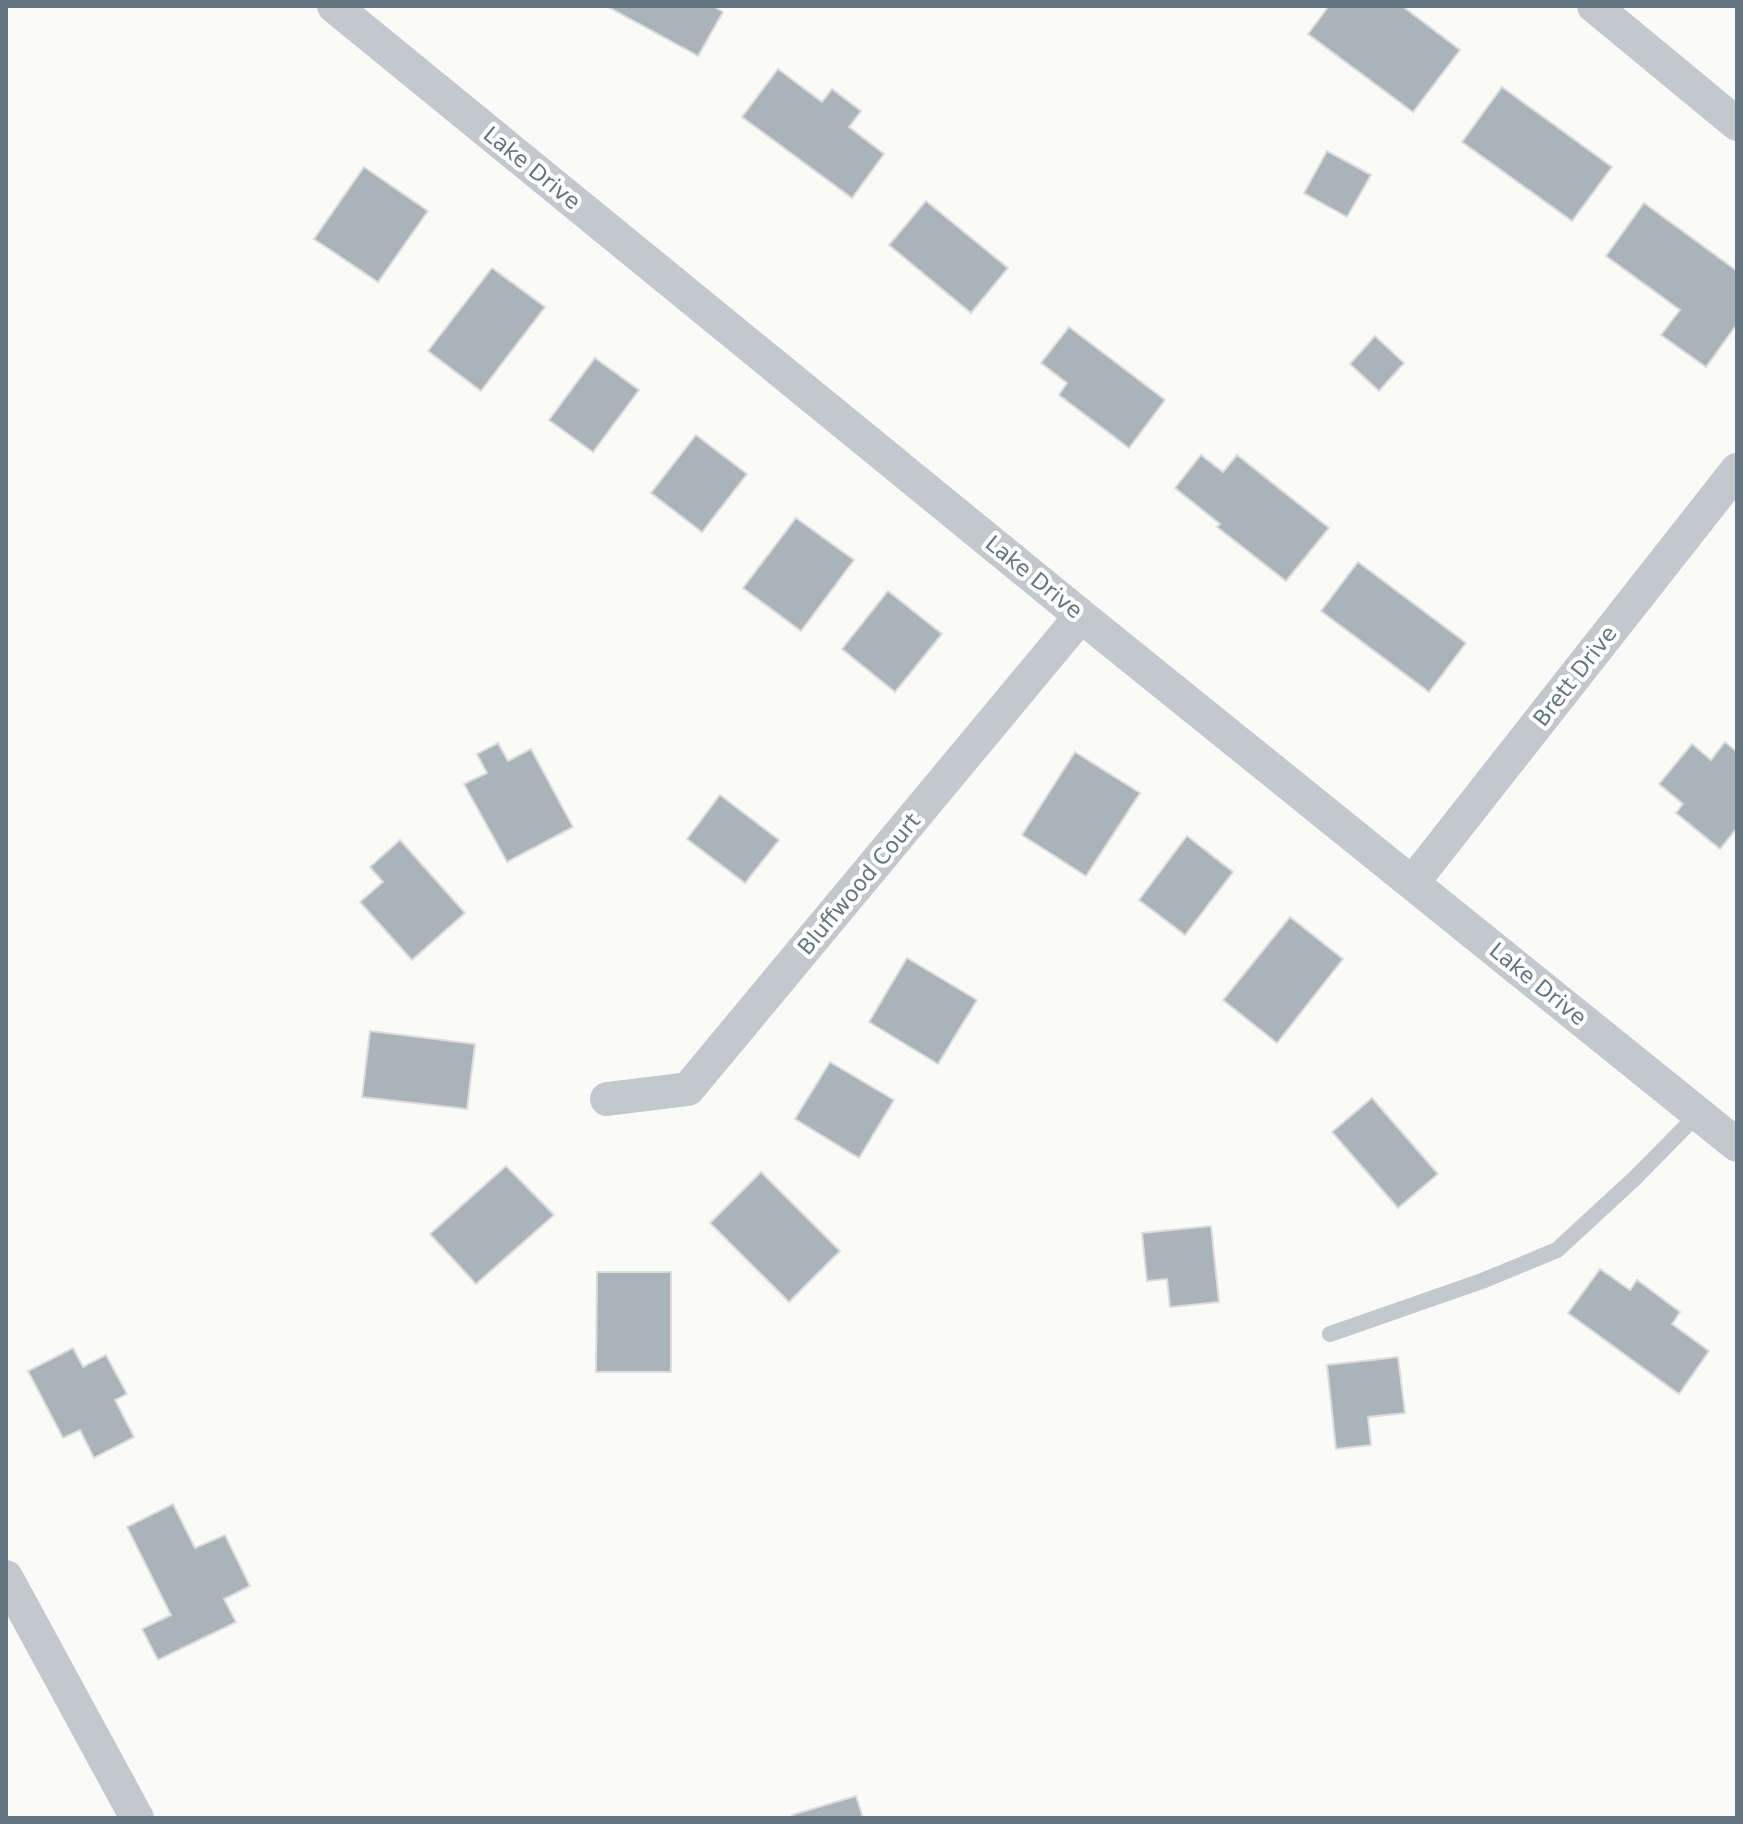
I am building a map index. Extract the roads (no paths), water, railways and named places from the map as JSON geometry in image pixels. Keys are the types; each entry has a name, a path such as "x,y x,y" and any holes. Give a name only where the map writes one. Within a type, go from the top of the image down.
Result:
{"street":[{"name":"Lake Drive","path":"334,6 1081,616 1737,1145"},
{"path":"1594,6 1737,124"},
{"name":"Brett Drive","path":"1413,882 1737,470"},
{"name":"Bluffwood Court","path":"607,1099 688,1089 1081,616"},
{"path":"6,1577 137,1818"}],"lane":[{"path":"1330,1334 1482,1281 1557,1250 1697,1115"}]}
